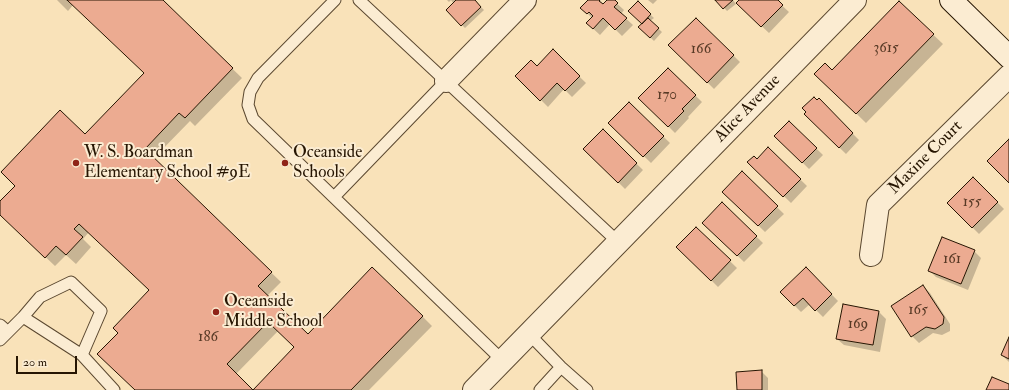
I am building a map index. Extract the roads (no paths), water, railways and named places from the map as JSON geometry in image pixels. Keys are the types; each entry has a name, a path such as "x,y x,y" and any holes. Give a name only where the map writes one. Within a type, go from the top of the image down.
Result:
{"street":[{"path":"446,81 525,0"},
{"name":"Alice Avenue","path":"474,390 854,0"},
{"path":"959,2 1009,57"},
{"name":"Maxine Court","path":"871,255 878,205 1009,76"}],"lane":[{"path":"335,0 258,78 250,92 248,105 253,119 503,360"},
{"path":"359,0 618,242"},
{"path":"334,197 446,81"},
{"path":"3,332 23,317 40,297 71,282 102,311 82,355"},
{"path":"23,317 82,355 114,390"},
{"path":"529,334 587,390"},
{"path":"540,390 562,367"}],"place":[{"name":"W. S. Boardman Elementary School #9E","path":"76,163"},
{"name":"Oceanside Schools","path":"285,163"},
{"name":"Oceanside Middle School","path":"216,312"}]}
